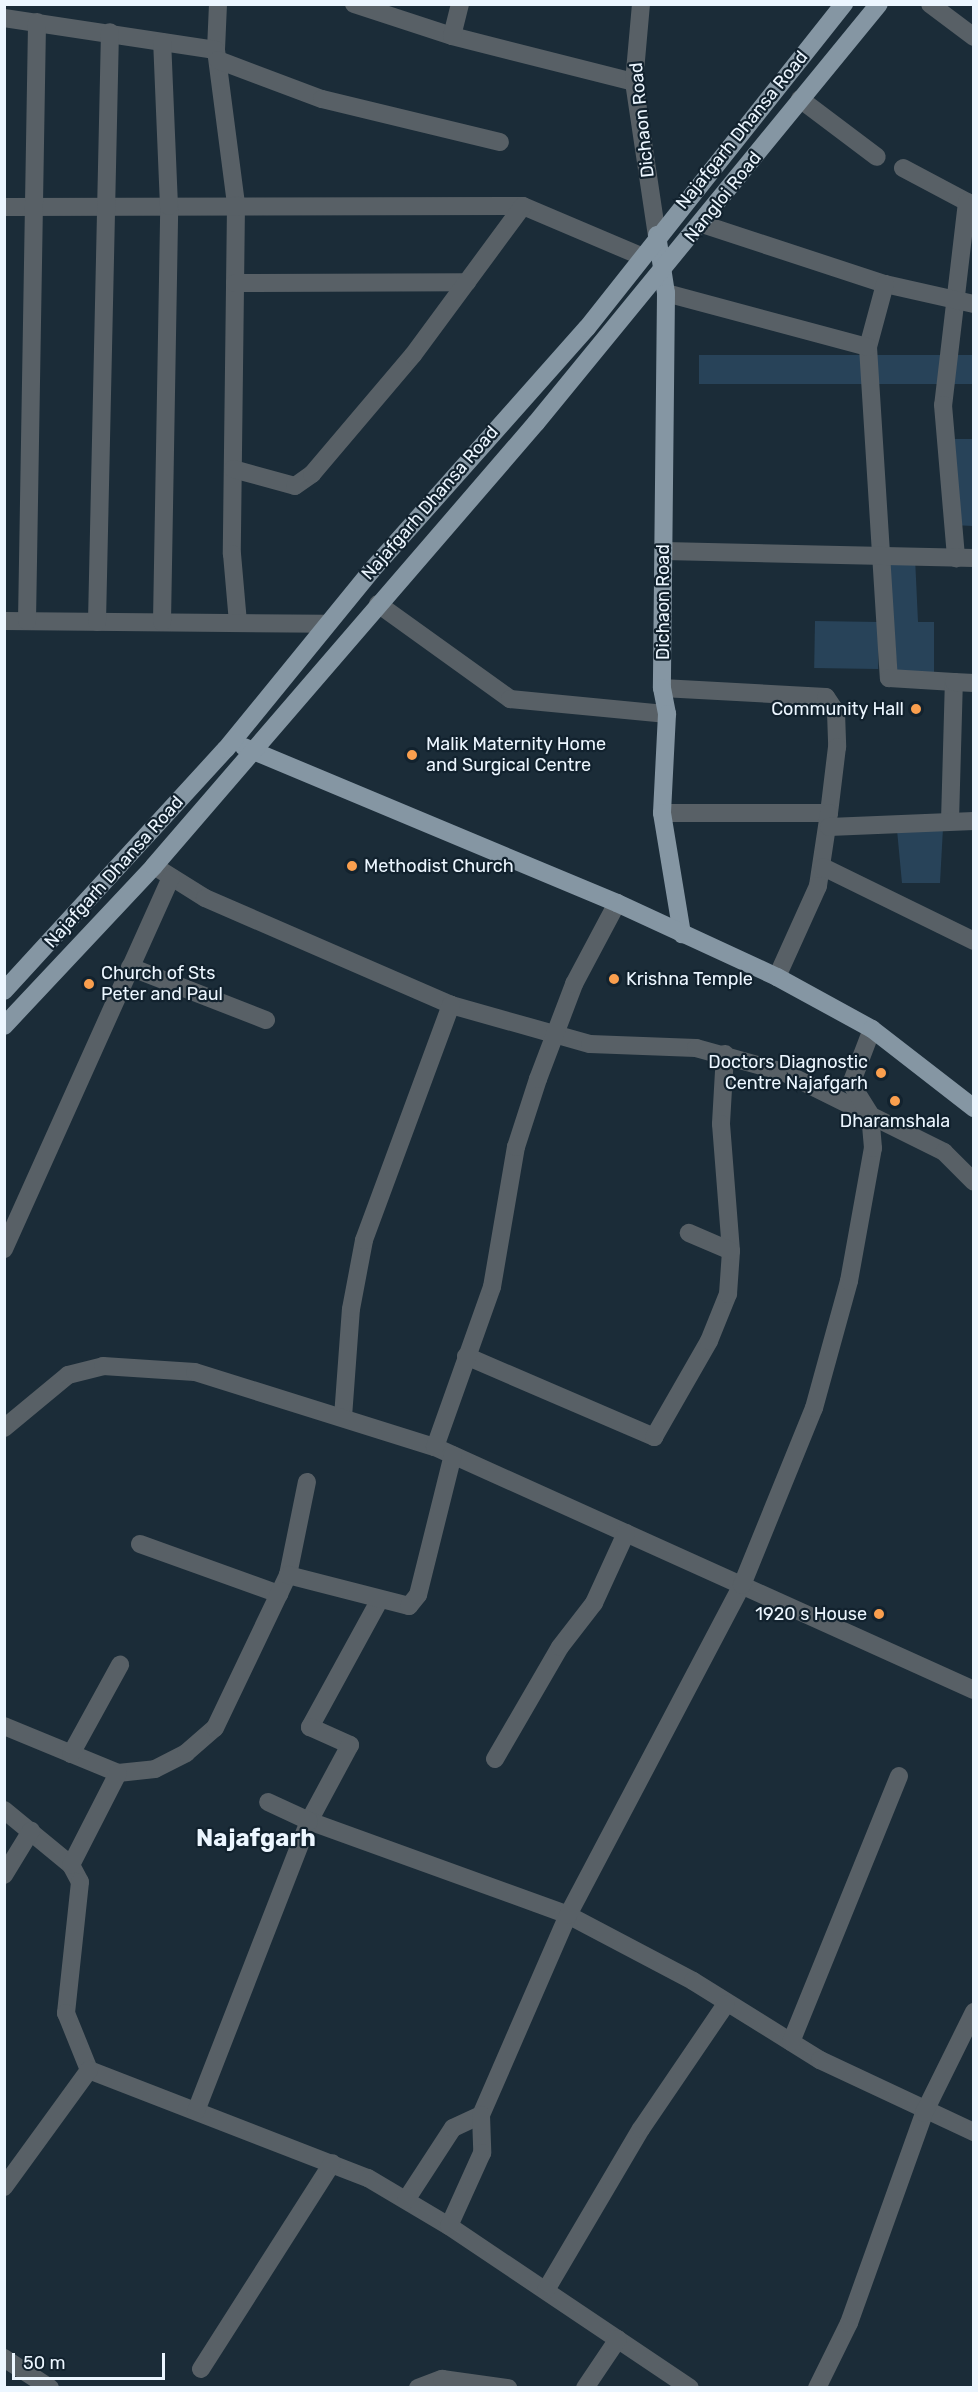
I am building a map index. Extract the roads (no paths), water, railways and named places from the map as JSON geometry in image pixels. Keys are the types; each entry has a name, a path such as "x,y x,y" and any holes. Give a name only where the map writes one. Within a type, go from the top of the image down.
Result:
{"main road":[{"name":"Najafgarh Dhansa Road","path":"4,991 232,741 326,624 587,328 657,235 844,4"},
{"name":"Nangloi Road","path":"4,1026 154,866 254,752 702,224 782,125 800,99 879,4"},
{"name":"Dichaon Road","path":"657,235 665,268 666,293 662,688 667,714 662,813 682,934"},
{"path":"232,741 617,903 777,977 872,1029 974,1108"}],"street":[{"path":"218,4 217,55 236,205 233,469 238,623"},
{"path":"354,4 452,36 634,82"},
{"path":"452,36 460,4"},
{"name":"Dichaon Road","path":"641,4 634,82 657,235"},
{"path":"930,4 973,36"},
{"path":"4,18 110,32 217,55 322,99 500,142"},
{"path":"27,621 37,22"},
{"path":"98,622 110,32"},
{"path":"162,42 169,206 162,622"},
{"path":"800,99 877,157"},
{"path":"664,551 882,553 965,558 943,405 951,299 970,194 903,168"},
{"path":"4,207 523,206 641,256"},
{"path":"233,469 296,486 312,474 467,282 523,206"},
{"path":"702,224 885,284 974,304"},
{"path":"235,283 467,282"},
{"path":"885,284 868,347 889,678 974,683"},
{"path":"666,293 868,347"},
{"path":"378,604 510,699 667,714"},
{"path":"4,621 326,624"},
{"path":"950,821 954,682"},
{"path":"662,688 792,691 826,697 836,712 837,747 823,867 777,977"},
{"path":"662,813 829,820 950,821 972,817"},
{"path":"154,866 171,878 253,920 452,1005 552,1036 620,1048 725,1054 783,1072 944,1152 974,1182"},
{"path":"823,867 974,941"},
{"path":"4,1249 171,878"},
{"path":"435,1447 492,1287 516,1147 552,1036 617,903"},
{"path":"130,967 266,1020"},
{"path":"343,1417 351,1309 364,1240 452,1005"},
{"path":"449,2226 482,2153 481,2115 568,1915 742,1585 790,1474 837,1336 873,1148 870,1114 851,1084 872,1029"},
{"path":"466,1356 654,1437 709,1341 728,1294 731,1251 721,1124 725,1054"},
{"path":"689,1233 731,1251"},
{"path":"4,1428 68,1375 103,1366 195,1372 435,1447 974,1690"},
{"path":"288,1575 379,1601 409,1606 418,1595 453,1455"},
{"path":"4,1726 117,1773 155,1769 215,1728 288,1575 307,1482"},
{"path":"495,1759 560,1647 594,1604 626,1533"},
{"path":"140,1544 279,1594"},
{"path":"196,2110 309,1821 350,1745 309,1727 379,1601"},
{"path":"71,1755 120,1665"},
{"path":"71,1865 117,1773"},
{"path":"791,2042 899,1776"},
{"path":"268,1802 309,1821 568,1915 791,2042 924,2113 974,2132"},
{"path":"4,1810 71,1865 81,1895 66,2013 89,2070 332,2163 406,2200 546,2290 690,2388"},
{"path":"4,1875 31,1831"},
{"path":"546,2290 641,2129 726,2004"},
{"path":"817,2388 849,2323 924,2113 974,2012"},
{"path":"4,2187 89,2070"},
{"path":"406,2200 453,2128 481,2115"},
{"path":"201,2369 332,2163"},
{"path":"585,2388 618,2339"},
{"path":"4,2358 50,2388"},
{"path":"418,2388 442,2379 508,2388"}],"place":[{"name":"Community Hall","path":"916,709"},
{"name":"Malik Maternity Home and Surgical Centre","path":"412,755"},
{"name":"Methodist Church","path":"352,866"},
{"name":"Krishna Temple","path":"614,979"},
{"name":"Church of Sts Peter and Paul","path":"89,984"},
{"name":"Doctors Diagnostic Centre Najafgarh","path":"881,1073"},
{"name":"Dharamshala","path":"895,1101"},
{"name":"1920 s House","path":"879,1614"}],"district":[{"name":"Najafgarh","path":"256,1839"}]}
